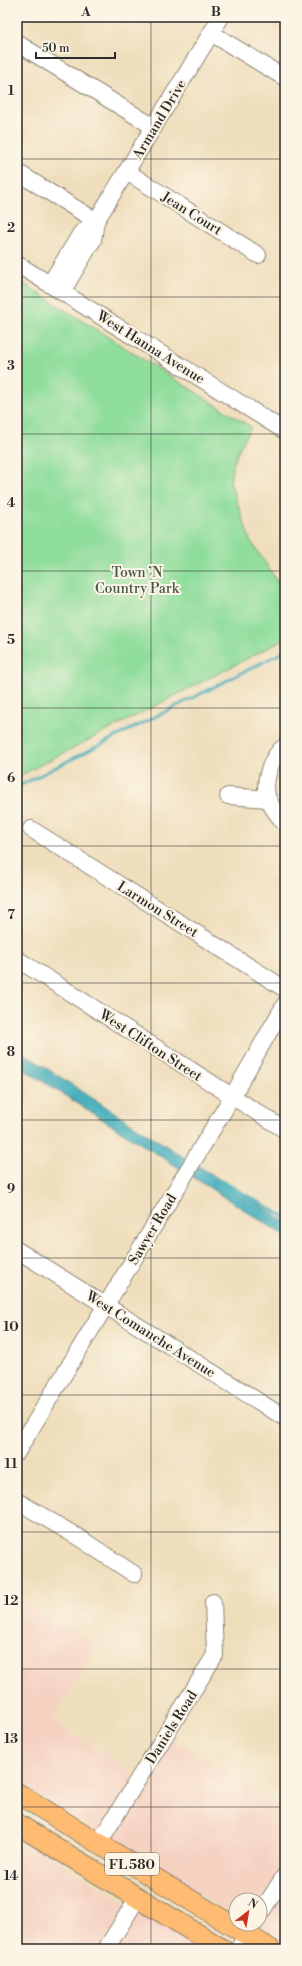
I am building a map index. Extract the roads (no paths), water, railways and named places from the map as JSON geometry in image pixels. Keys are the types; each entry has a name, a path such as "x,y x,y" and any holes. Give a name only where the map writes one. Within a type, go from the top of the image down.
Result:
{"main road":[{"name":"FL 580","path":"19,1799 98,1844 246,1936 270,1949"},
{"path":"19,1799 108,1863 133,1865"},
{"name":"FL 580","path":"17,1824 138,1896 222,1949"}],"street":[{"name":"Armand Drive","path":"56,288 93,240 96,221 221,17"},
{"path":"211,34 285,78"},
{"path":"17,43 154,127"},
{"path":"17,172 96,221"},
{"name":"Jean Court","path":"127,172 258,255"},
{"name":"West Hanna Avenue","path":"17,264 285,431"},
{"path":"285,746 272,762 266,782 268,799 285,824"},
{"path":"228,796 268,799"},
{"name":"Larmon Street","path":"31,829 285,989"},
{"name":"West Clifton Street","path":"17,959 285,1130"},
{"name":"Sawyer Road","path":"17,1452 232,1097 285,1004"},
{"name":"West Comanche Avenue","path":"17,1250 107,1305 285,1418"},
{"path":"17,1501 81,1539 134,1574"},
{"name":"Daniels Road","path":"98,1844 215,1655 213,1602"},
{"path":"268,1902 285,1875"},
{"path":"106,1949 138,1896"}],"water":[{"path":"17,1049 188,1160 182,1170 17,1065"},
{"path":"197,1165 285,1221 285,1236 191,1176"}],"waterway":[{"path":"17,787 285,651"},
{"path":"222,1181 285,1217"}],"park label":[{"name":"Town ’N Country Park","path":"137,580"}]}
